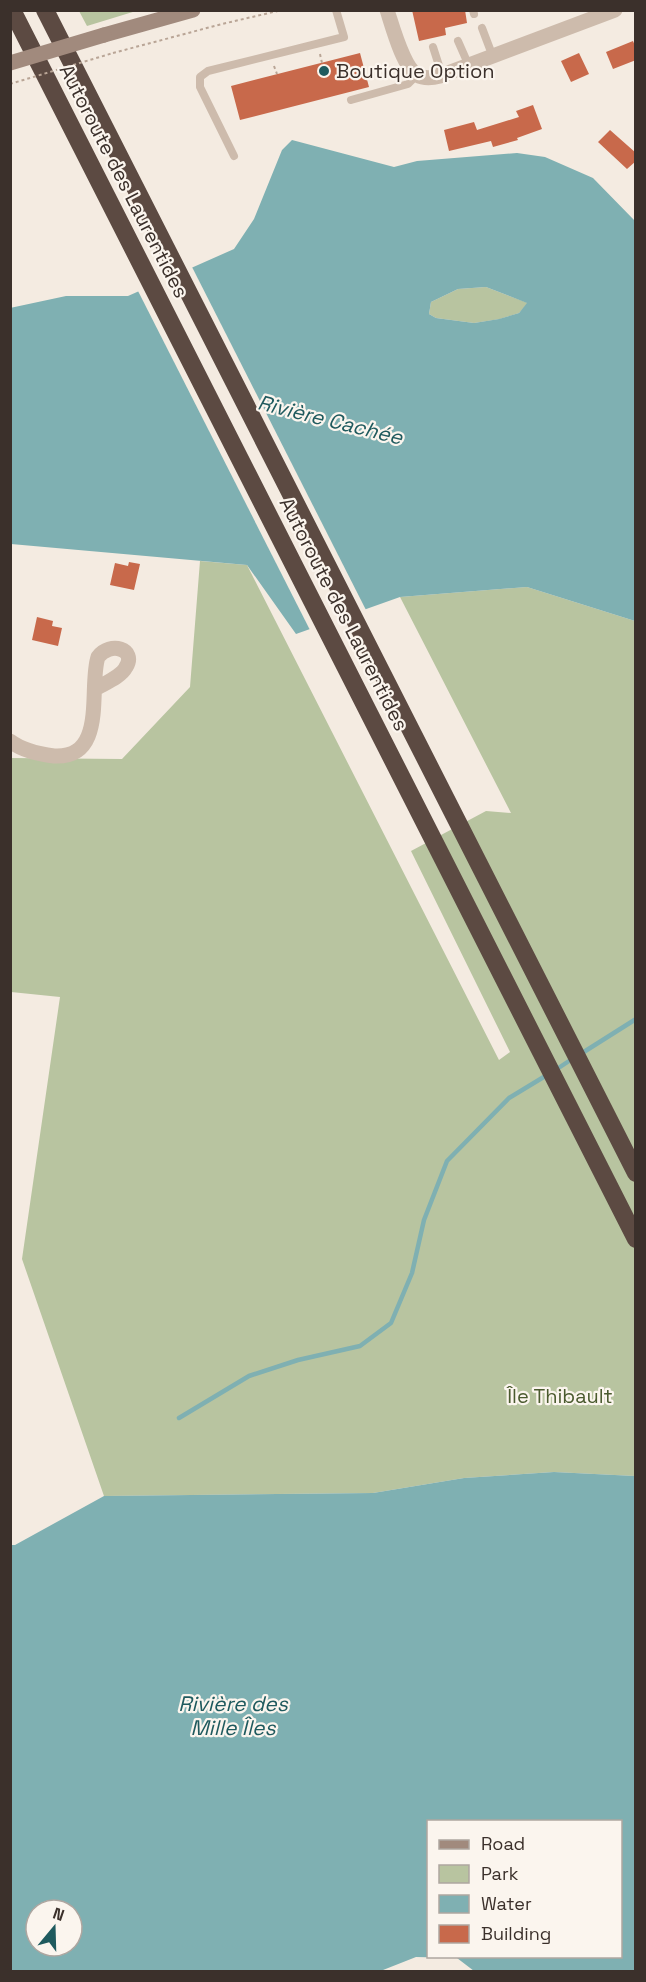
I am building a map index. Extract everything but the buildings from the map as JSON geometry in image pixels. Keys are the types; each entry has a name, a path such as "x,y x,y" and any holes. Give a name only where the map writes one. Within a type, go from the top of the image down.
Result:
{"highway":[{"name":"Autoroute des Laurentides","path":"12,10 636,1239"},
{"name":"Autoroute des Laurentides","path":"45,10 636,1173"}],"main road":[{"path":"10,63 193,10"}],"street":[{"path":"387,10 404,58 411,70 417,75 428,78 493,57 615,10"},
{"path":"10,741 18,747 40,754 61,756 75,751 86,743 92,729 95,689"}],"lane":[{"path":"234,156 200,87 200,77 208,71 344,37 336,10"},
{"path":"482,28 493,57"},
{"path":"458,41 468,66"},
{"path":"433,47 442,75"},
{"path":"351,100 408,84 417,75"}],"path":[{"path":"10,84 113,53 282,10"}],"green space":[{"path":"79,11 136,11 87,26"},
{"path":"486,287 528,303 519,313 474,323 436,318 429,314 431,302 458,289"},
{"name":"Île Thibault","path":"200,561 247,565 499,1060 510,1052 411,851 486,811 511,813 400,597 527,587 635,621 635,1476 554,1472 464,1478 373,1493 104,1496 22,1259 60,997 11,992 11,758 122,759 190,687"}],"water":[{"name":"Rivière Cachée","path":"292,140 394,167 417,161 517,153 545,157 593,178 635,221 635,621 527,587 400,597 296,634 247,565 11,544 10,308 66,296 128,296 234,249 254,219 282,150","holes":["486,287 527,303 519,313 474,323 436,318 429,314 431,302 458,289"]},
{"name":"Rivière des Mille Îles","path":"554,1472 635,1476 635,1971 474,1971 457,1958 622,1958 622,1820 427,1820 427,1957 416,1957 378,1972 11,1971 11,1545 15,1545 104,1496 373,1493 464,1478"}],"pier":[{"path":"191,265 367,612 311,632 137,289"}],"waterway":[{"path":"579,1055 636,1019"},
{"path":"554,1071 572,1059"},
{"path":"179,1418 249,1376 298,1360 360,1346 391,1323 412,1273 424,1220 447,1161 509,1098 547,1075"}],"place":[{"name":"Boutique Option","path":"324,71"}]}
